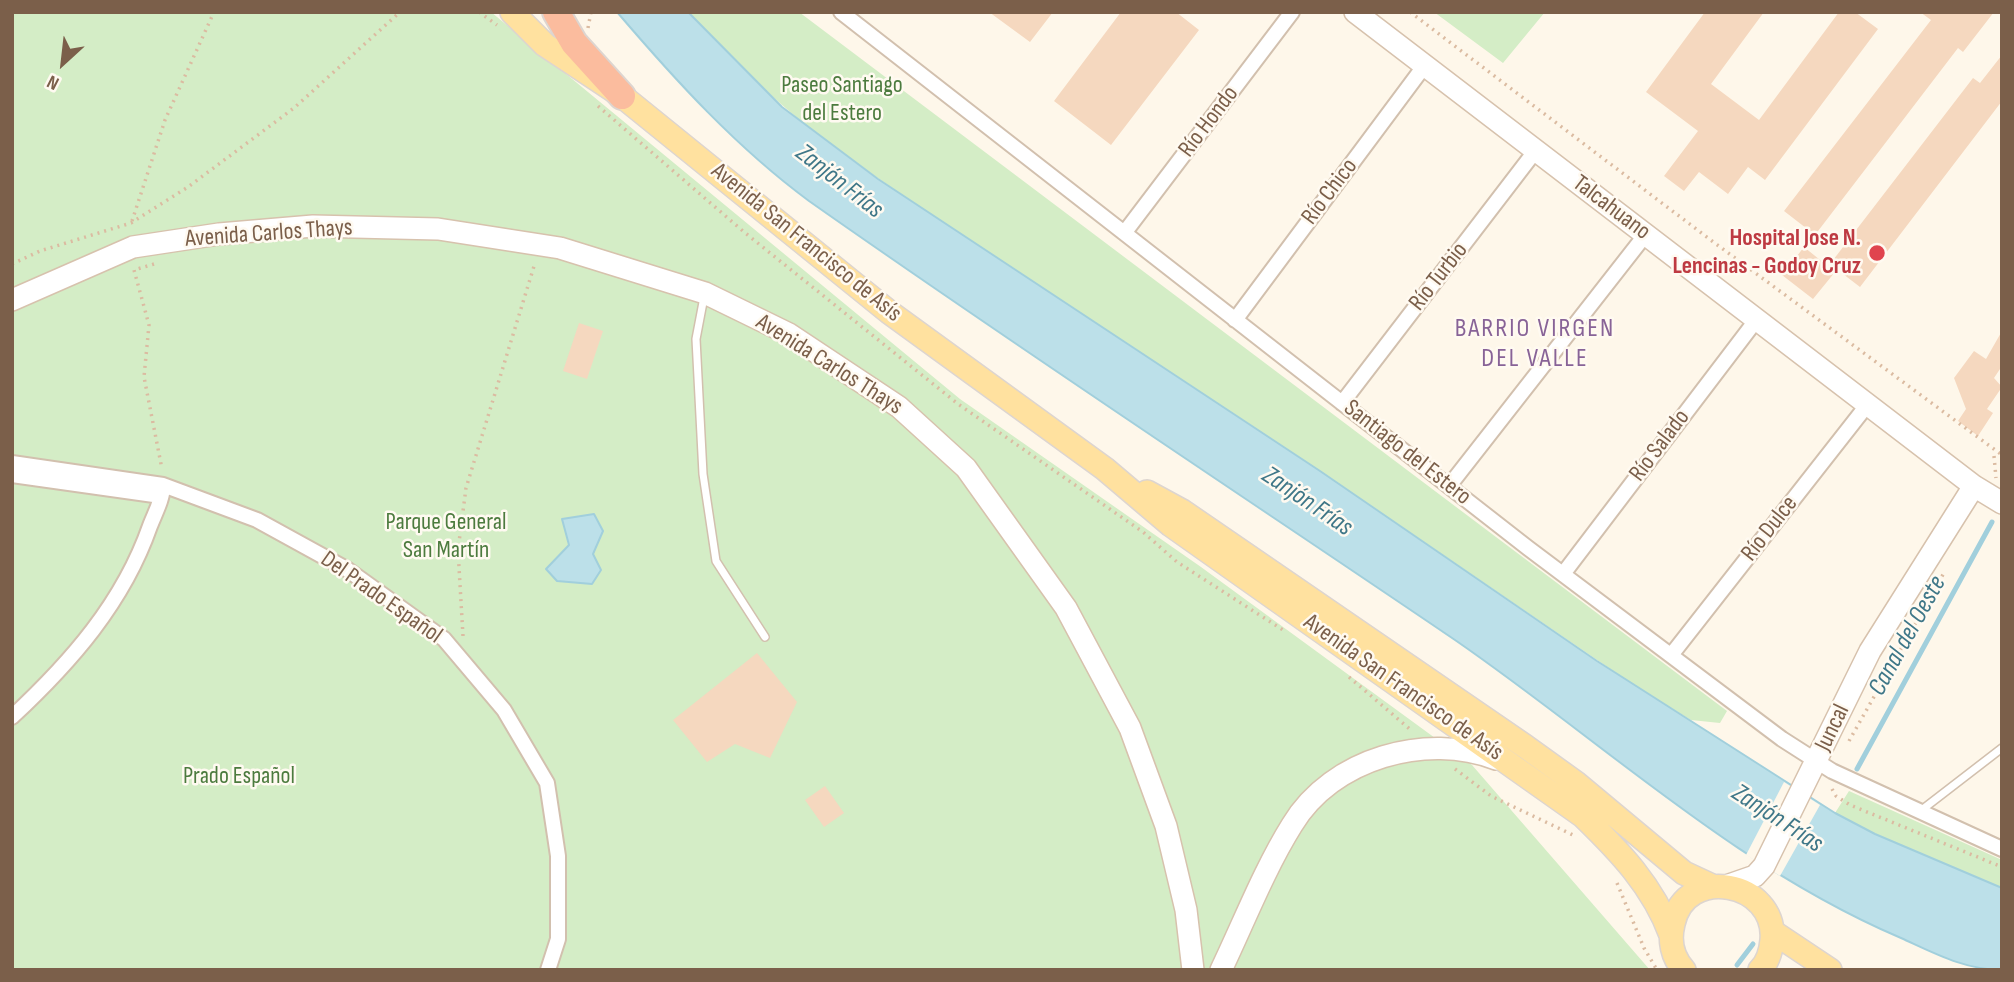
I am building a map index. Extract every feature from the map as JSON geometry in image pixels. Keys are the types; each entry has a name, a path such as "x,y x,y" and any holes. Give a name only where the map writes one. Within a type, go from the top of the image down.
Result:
{"highway":[{"path":"556,12 574,43 622,96"}],"main road":[{"name":"Avenida San Francisco de Asís","path":"508,22 622,96 889,312 1105,469 1171,525 1583,816 1619,850 1656,901 1671,934 1673,951 1684,970"},
{"name":"Avenida San Francisco de Asís","path":"1105,469 1182,511 1576,783 1684,873 1759,901 1770,924"},
{"path":"1671,934 1674,919 1685,901 1720,885"},
{"path":"1760,970 1771,950 1770,924"},
{"path":"1770,924 1830,970"}],"street":[{"name":"Santiago del Estero","path":"841,12 1449,486 1824,766 2002,849"},
{"name":"Río Hondo","path":"1125,232 1293,12"},
{"name":"Talcahuano","path":"1355,12 1988,494"},
{"name":"Río Chico","path":"1236,320 1425,65"},
{"name":"Río Turbio","path":"1342,403 1536,150"},
{"name":"Avenida Carlos Thays","path":"12,300 133,247 219,234 313,226 438,229 560,248 705,293 789,334 899,407 966,468 1066,608 1130,728 1166,826 1186,910 1193,970"},
{"path":"1449,486 1646,234"},
{"name":"Río Salado","path":"1563,573 1757,319"},
{"name":"Río Dulce","path":"1672,654 1868,404"},
{"name":"Del Prado Español","path":"12,463 162,491 257,520 348,570 444,639 504,710 547,783 558,856 558,939 548,970"},
{"path":"12,475 162,491 143,547 116,599 70,661 12,717"},
{"name":"Juncal","path":"1770,924 1763,882 1764,866 1801,792 1824,766 1870,651 1988,494"},
{"path":"1221,970 1293,823 1315,798 1340,778 1369,762 1406,750 1431,747 1473,750 1514,766"},
{"path":"1720,885 1755,876 1764,866"}],"lane":[{"path":"705,293 696,339 703,474 716,561 765,637"},
{"path":"1919,812 2002,748"}],"path":[{"path":"131,223 165,120 214,12"},
{"path":"12,264 40,251 131,223 188,187 294,108 400,12"},
{"path":"479,12 508,22"},
{"path":"1410,12 1712,242 2002,455"},
{"path":"589,98 744,232 958,404 1143,532 1177,562 1285,632"},
{"path":"464,663 458,550 466,488 541,245"},
{"path":"1988,494 1996,479 1994,456"},
{"path":"1948,566 1824,766 1836,796 1850,805 2002,867"},
{"path":"1347,675 1466,779 1491,796 1575,836"},
{"path":"1615,878 1644,948 1657,970"}],"green space":[{"name":"Parque General San Martín","path":"12,12 491,12 960,399 1201,567 1472,765 1650,970 12,970"},
{"name":"Paseo Santiago del Estero","path":"688,12 799,12 1727,711 1720,723 1691,720 1644,692 1320,471 939,221 818,136 744,72"},
{"path":"1434,12 1545,12 1503,63"},
{"path":"1849,791 2002,860 2002,888 1875,834 1835,813"}],"water":[{"name":"Zanjón Frías","path":"617,12 688,12 782,107 878,179 1320,471 1597,661 1835,813 1875,834 2002,888 2002,970 1962,964 1938,955 1840,909 1782,876 1671,801 1455,640 809,201 732,136"},
{"path":"594,514 603,531 593,554 601,570 592,584 557,581 546,569 569,545 562,519"}],"pier":[{"path":"1784,782 1820,805 1780,876 1746,855"}],"building":[{"path":"989,12 1053,12 1030,42"},
{"path":"1121,12 1176,12 1199,30 1111,145 1054,101"},
{"path":"1705,12 1764,12 1711,84 1759,120 1839,12 1855,12 1878,29 1765,180 1748,167 1728,194 1699,172 1684,191 1664,176 1698,131 1646,92"},
{"path":"1920,12 1994,12 1963,52 1958,48 1815,235 1784,211 1931,20"},
{"path":"2002,55 2002,101 1860,287 1830,264 1973,78 1980,83"},
{"path":"1804,247 1835,272 1813,299 1782,275"},
{"path":"579,323 603,331 587,379 563,371"},
{"path":"2002,331 2002,366 1994,378 2002,387 1987,409 1993,413 1978,436 1958,421 1966,409 1954,378 1974,351 1986,359"},
{"path":"757,653 797,702 770,758 735,744 707,762 673,720"},
{"path":"825,786 844,813 824,827 805,800"}],"waterway":[{"name":"Canal del Oeste","path":"1857,769 1992,522"},
{"path":"1737,965 1753,944"}],"place":[{"name":"Hospital Jose N. Lencinas - Godoy Cruz","path":"1877,253"}],"district":[{"name":"BARRIO VIRGEN DEL VALLE","path":"1535,344"}],"park label":[{"name":"Prado Español","path":"239,777"}]}
